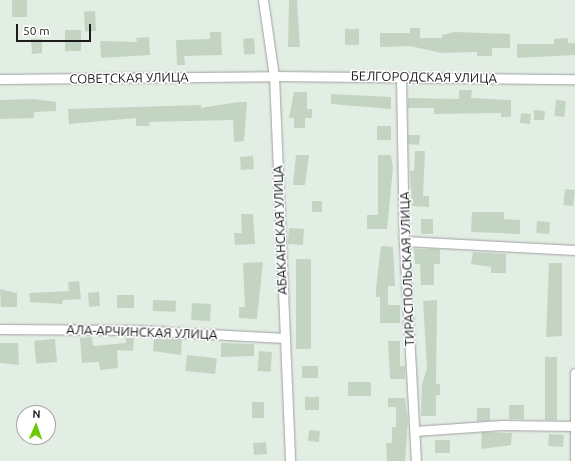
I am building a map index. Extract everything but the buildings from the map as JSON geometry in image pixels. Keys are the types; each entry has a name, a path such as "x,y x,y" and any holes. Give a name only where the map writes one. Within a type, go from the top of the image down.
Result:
{"street":[{"name":"АБАКАНСКАЯ УЛИЦА","path":"263,0 274,76 290,461"},
{"name":"БЕЛГОРОДСКАЯ УЛИЦА","path":"259,76 575,79"},
{"name":"СОВЕТСКАЯ УЛИЦА","path":"0,79 259,76"},
{"name":"ТИРАСПОЛЬСКАЯ УЛИЦА","path":"401,77 404,241 416,461"},
{"path":"404,241 575,250"},
{"name":"АЛА-АРЧИНСКАЯ УЛИЦА","path":"0,329 134,330 285,338"},
{"path":"575,373 575,461"},
{"path":"415,431 502,425 574,426"}]}
